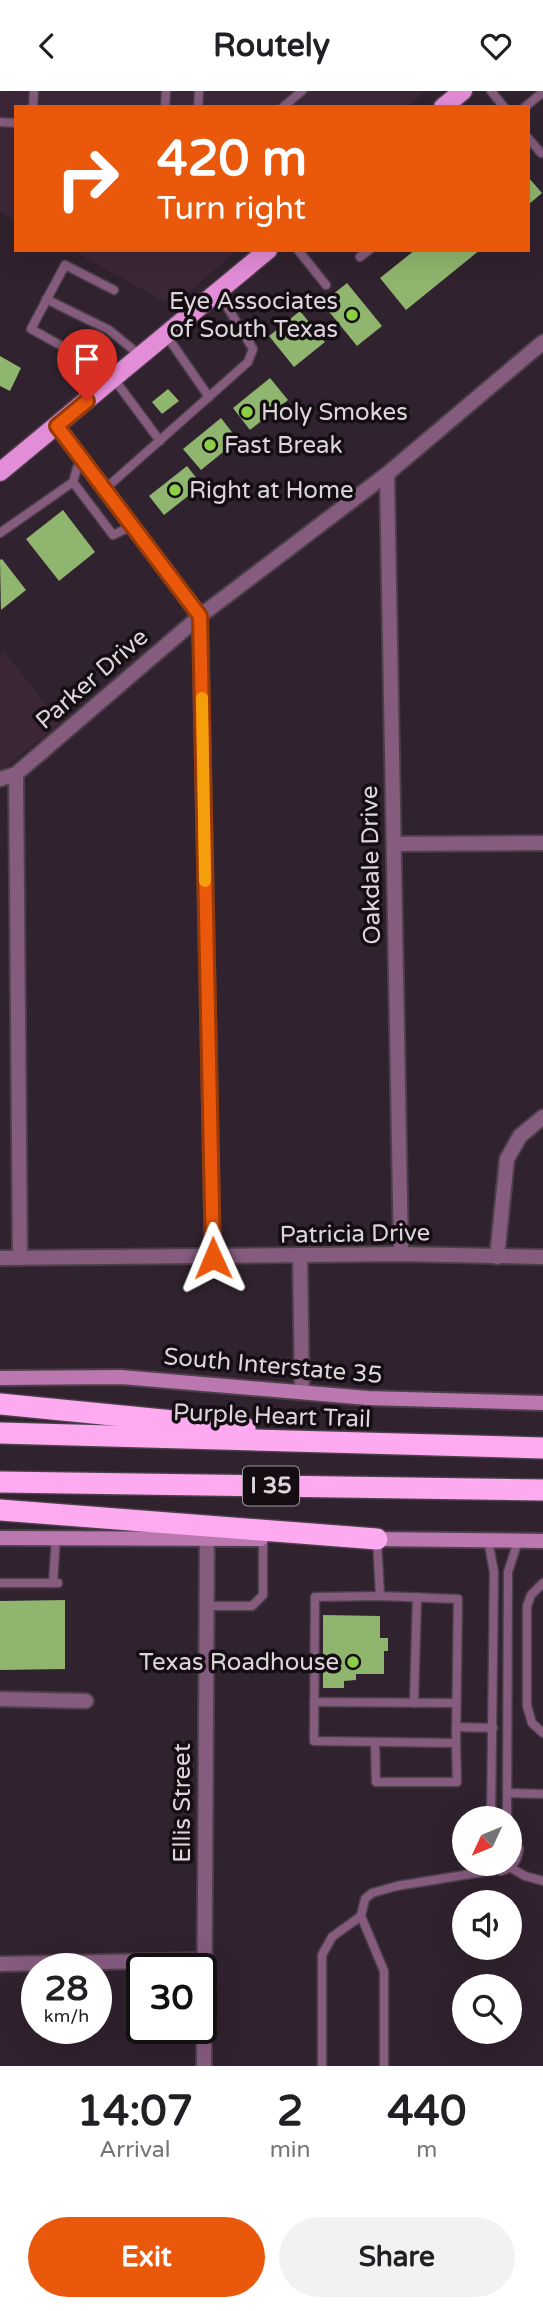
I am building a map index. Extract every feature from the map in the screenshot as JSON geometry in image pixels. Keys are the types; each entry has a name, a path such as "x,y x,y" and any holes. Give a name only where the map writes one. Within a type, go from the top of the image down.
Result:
{"highway":[{"path":"0,1404 445,1447"},
{"name":"Purple Heart Trail","path":"0,1433 543,1448"},
{"name":"I 35","path":"0,1482 543,1490"},
{"path":"0,1510 377,1539"}],"main road":[{"path":"446,105 463,91"},
{"path":"0,472 218,292 256,254"},
{"name":"South Interstate 35","path":"0,1378 121,1377 368,1398 543,1403"},
{"path":"0,1538 543,1541"}],"street":[{"name":"Parker Drive","path":"16,774 200,616 387,474 543,342"},
{"path":"57,426 200,616 213,1258"},
{"name":"Oakdale Drive","path":"387,474 401,1254"},
{"path":"0,779 16,774 20,1258"},
{"path":"394,844 543,843"},
{"path":"497,1258 507,1159 520,1136 543,1117"},
{"name":"Patricia Drive","path":"0,1258 300,1258 401,1254 543,1257"},
{"path":"300,1258 302,1391"},
{"name":"Ellis Street","path":"204,1953 207,1539"},
{"path":"0,1699 86,1701"},
{"path":"0,1964 126,1962"},
{"name":"Ellis Street","path":"204,2044 204,2066"}],"lane":[{"path":"285,105 302,91"},
{"path":"491,91 502,105"},
{"path":"527,105 543,92"},
{"path":"530,140 541,153"},
{"path":"300,252 326,285"},
{"path":"360,257 366,252"},
{"path":"60,345 31,329 65,265 114,290"},
{"path":"105,489 248,362 253,349 218,292"},
{"path":"46,299 109,330 141,356"},
{"path":"166,335 209,397"},
{"path":"114,379 160,441"},
{"path":"2,528 73,482 77,468 84,462"},
{"path":"73,482 113,535 119,535 132,526"},
{"path":"0,1583 56,1583 56,1538"},
{"path":"206,1606 252,1606 262,1595 263,1539"},
{"path":"377,1539 380,1596"},
{"path":"488,1540 494,1572 491,1806"},
{"path":"507,1806 508,1571 518,1541"},
{"path":"543,1583 531,1595 527,1606 527,1706 532,1723 543,1733"},
{"path":"375,1742 376,1782 457,1781 458,1599 315,1597 314,1741 456,1743"},
{"path":"414,1703 417,1597"},
{"path":"494,1636 508,1635"},
{"path":"314,1702 456,1703"},
{"path":"456,1727 508,1732"},
{"path":"508,1793 543,1794"},
{"path":"522,1875 543,1881"},
{"path":"384,2066 384,1971 361,1916 362,1905 372,1893 463,1876"},
{"path":"322,2066 322,1955 332,1937 361,1916"}],"shaded area":[{"path":"0,91 426,91 409,105 14,105 14,219 0,212"},
{"path":"75,252 236,252 172,306"},
{"path":"4,652 61,723 0,770 0,656"}],"building":[{"path":"530,179 542,193 530,203"},
{"path":"412,252 478,252 406,310 380,278"},
{"name":"Eye Associates of South Texas","path":"347,283 382,326 357,346 322,303"},
{"path":"300,311 325,342 294,367 269,336"},
{"path":"0,356 21,368 10,391 0,386"},
{"path":"270,378 288,400 250,430 233,408"},
{"path":"168,389 179,401 162,414 152,402"},
{"name":"Fast Break","path":"221,418 238,440 201,470 183,449"},
{"name":"Right at Home","path":"187,466 202,485 164,515 149,496"},
{"path":"63,510 95,552 59,581 26,539"},
{"path":"2,559 26,590 1,610 0,560"},
{"path":"65,1600 65,1669 0,1670 0,1601"},
{"name":"Texas Roadhouse","path":"323,1615 380,1616 380,1638 388,1638 388,1651 384,1651 384,1674 356,1674 356,1680 344,1681 344,1688 323,1688"}],"slow traffic":[{"path":"202,698 205,881"}],"place":[{"name":"Eye Associates of South Texas","path":"352,315"},
{"name":"Holy Smokes","path":"247,412"},
{"name":"Fast Break","path":"210,445"},
{"name":"Right at Home","path":"175,490"},
{"name":"Texas Roadhouse","path":"353,1662"}],"route":[{"path":"87,401 57,426 200,616 213,1258"}]}
